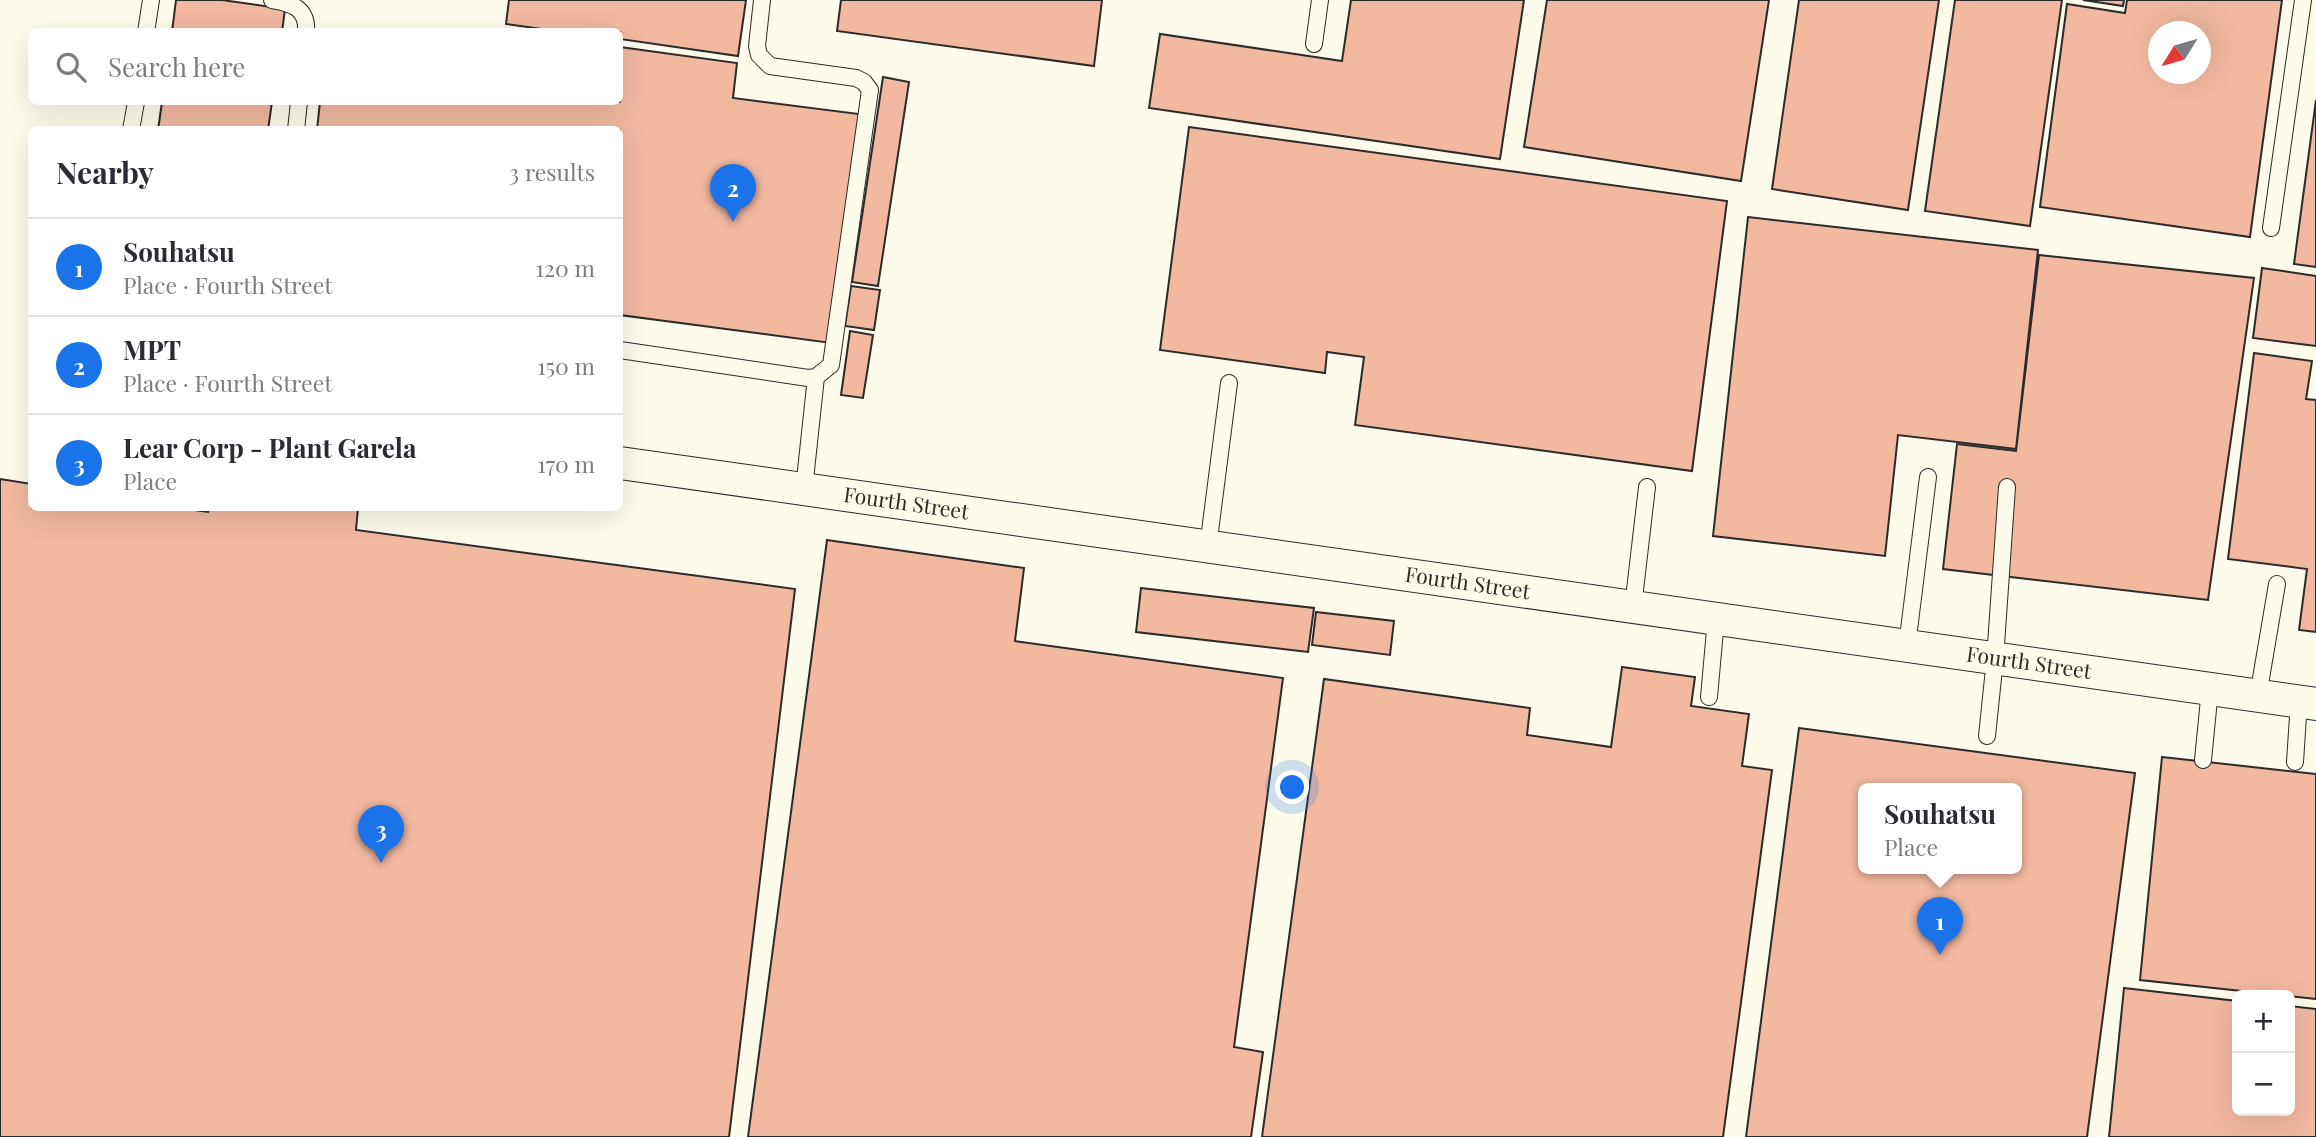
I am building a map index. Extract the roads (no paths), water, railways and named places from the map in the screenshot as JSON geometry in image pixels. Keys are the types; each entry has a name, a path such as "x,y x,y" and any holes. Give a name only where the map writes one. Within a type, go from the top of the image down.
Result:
{"street":[{"name":"Fourth Street","path":"623,463 2307,703"}],"lane":[{"path":"147,28 151,0"},
{"path":"272,0 290,2 298,7 306,28"},
{"path":"623,350 808,378 816,377 831,365 870,90 864,82 856,78 769,66 759,55 757,46 762,0"},
{"path":"1314,44 1320,0"},
{"path":"2271,228 2303,0"},
{"path":"132,126 135,105"},
{"path":"296,126 299,105"},
{"path":"804,489 816,377"},
{"path":"1208,547 1229,383"},
{"path":"1907,646 1928,477"},
{"path":"1633,607 1647,487"},
{"path":"1987,736 2007,487"},
{"path":"2258,696 2277,584"},
{"path":"1709,697 1716,619"},
{"path":"2203,760 2210,689"},
{"path":"2295,762 2307,703"}],"place":[{"name":"MPT","path":"733,222"},
{"name":"Lear Corp - Plant Garela","path":"381,863"},
{"name":"Souhatsu","path":"1940,955"}]}
